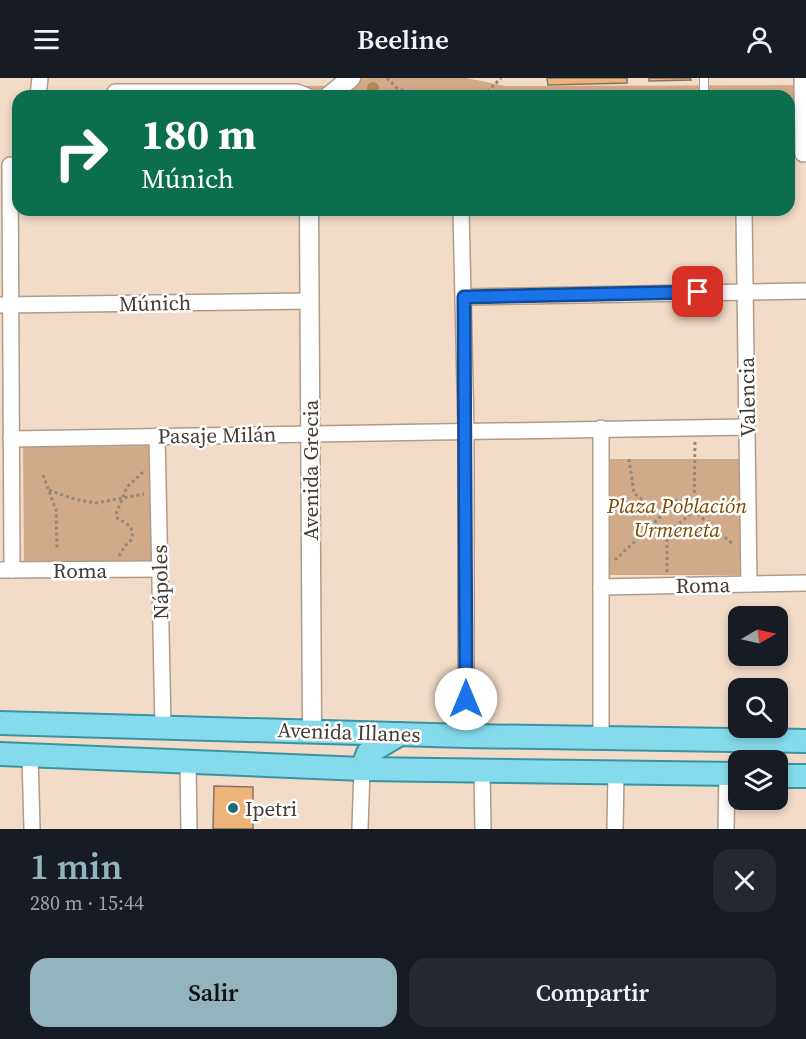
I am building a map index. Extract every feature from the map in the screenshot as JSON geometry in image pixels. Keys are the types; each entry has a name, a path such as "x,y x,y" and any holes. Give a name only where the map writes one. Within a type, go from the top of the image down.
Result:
{"main road":[{"name":"Avenida Illanes","path":"0,723 466,736 806,741"},
{"path":"213,729 209,751 215,764"},
{"path":"271,766 303,747 312,731"},
{"path":"362,769 368,753 402,733"},
{"path":"466,736 467,756 472,770"},
{"name":"Avenida Illanes","path":"0,754 362,769 728,774"},
{"path":"788,776 806,776"}],"street":[{"path":"336,90 351,78"},
{"path":"799,154 802,78"},
{"path":"6,570 11,439 5,305 9,165"},
{"name":"Avenida Grecia","path":"309,216 312,731"},
{"path":"461,216 466,430 466,736"},
{"name":"Valencia","path":"744,216 749,584"},
{"path":"464,297 806,291"},
{"name":"Múnich","path":"5,305 311,301"},
{"name":"Pasaje Milán","path":"11,439 747,427"},
{"path":"601,428 601,737"},
{"name":"Nápoles","path":"157,436 163,727"},
{"name":"Roma","path":"6,570 160,569"},
{"name":"Roma","path":"601,587 806,583"},
{"path":"30,755 32,829"},
{"path":"188,763 189,829"},
{"path":"360,829 362,769"},
{"path":"472,770 483,829"},
{"path":"615,829 616,772"},
{"path":"726,829 728,810"}],"path":[{"path":"387,78 402,90"},
{"path":"489,90 501,78"},
{"path":"666,586 667,534 694,511 695,428"},
{"path":"629,459 634,493 662,516"},
{"path":"114,570 122,550 132,539 130,525 116,517 123,496 136,476 158,465"},
{"path":"43,475 56,510 57,549"},
{"path":"49,490 74,500 96,503 123,496 158,492"},
{"path":"612,562 678,499 748,558"},
{"path":"650,527 667,534"}],"green space":[{"path":"360,78 466,78 506,86 806,85 806,147 795,147 795,90 128,90 128,85 350,86"},
{"path":"151,446 152,562 24,563 23,447"},
{"name":"Plaza Población Urmeneta","path":"609,459 744,459 744,575 610,575"}],"building":[{"path":"547,78 627,78 627,83 548,85"},
{"path":"649,78 690,78 691,80 649,81"},
{"name":"Ipetri","path":"214,786 253,787 253,829 213,829"}],"place":[{"name":"Ipetri","path":"233,808"}],"route":[{"path":"466,699 464,297 698,292"}]}
